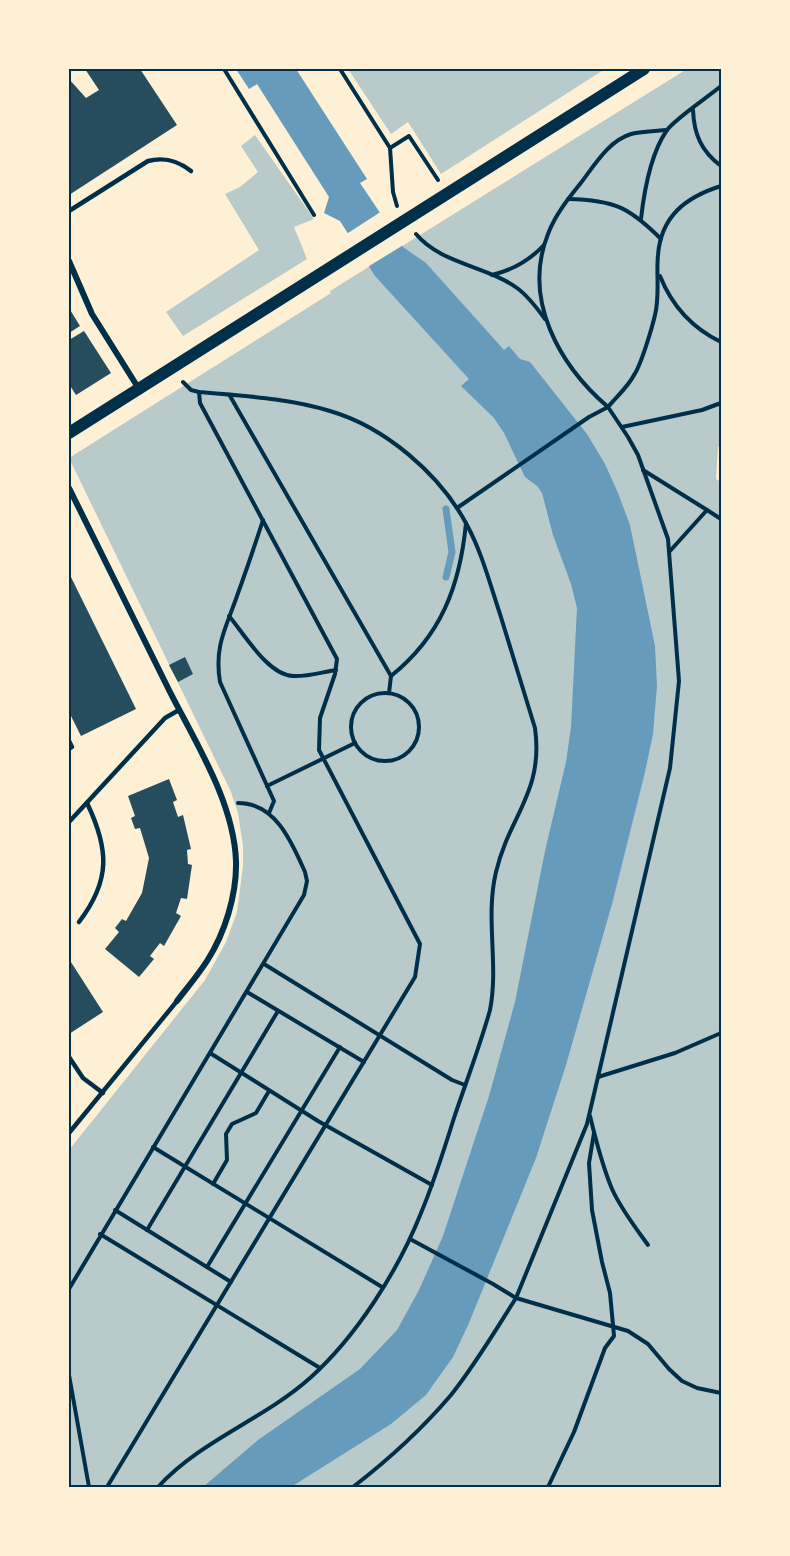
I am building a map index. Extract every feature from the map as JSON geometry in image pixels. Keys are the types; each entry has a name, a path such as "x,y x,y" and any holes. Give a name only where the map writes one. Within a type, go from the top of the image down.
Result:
{"main road":[{"path":"69,433 644,69"}],"street":[{"path":"69,261 92,314 139,389"},
{"path":"69,488 224,804 236,862 232,895 226,918 208,960 177,1001"}],"lane":[{"path":"69,211 148,161 159,158 173,160 191,171"},
{"path":"69,822 165,718 179,710"},
{"path":"69,741 72,747 69,749"},
{"path":"79,922 91,906 100,888 104,868 104,848 99,829 87,803"},
{"path":"69,1133 177,1001"},
{"path":"69,1057 83,1078 103,1093"}],"path":[{"path":"224,69 314,215"},
{"path":"340,69 390,148 393,192 398,209"},
{"path":"641,219 647,183 659,147 668,130 721,86"},
{"path":"693,109 693,126 699,143 709,157 721,166"},
{"path":"353,1487 425,1424 483,1350 516,1298 590,1115 670,768 680,681 668,539 643,470 628,437 608,407 575,375 557,347 546,320 539,274 544,245 549,232 568,199 610,145 631,134 668,130"},
{"path":"390,148 409,136 439,181"},
{"path":"457,508 589,417 608,407 635,375 656,313 658,256 666,226 679,208 698,194 721,186"},
{"path":"568,199 605,202 619,206 641,219 661,239"},
{"path":"414,233 421,241 461,263 517,288 534,304 546,320"},
{"path":"491,275 506,272 520,265 534,256 544,245"},
{"path":"659,275 666,290 685,317 697,328 721,342"},
{"path":"158,1487 189,1459 291,1393 321,1368 340,1347 382,1287 410,1239 432,1185 483,1033 493,991 491,906 496,872 501,854 534,778 538,747 535,728 485,567 466,522 439,486 406,452 359,422 309,405 200,392 186,386 173,367"},
{"path":"107,1487 381,1036 415,977 420,944 319,750 320,718 336,670 337,659 201,403 200,392"},
{"path":"229,395 391,676 389,693"},
{"path":"622,427 702,410 721,403"},
{"path":"643,470 721,519"},
{"path":"669,552 707,510"},
{"path":"263,520 220,637 218,661 220,682 274,801 269,813"},
{"path":"391,676 422,647 444,609 455,581 466,522"},
{"path":"229,616 268,664 283,674 301,676 336,670"},
{"path":"389,693 402,697 413,706 419,719 419,733 414,746 404,756 391,760 377,760 364,754 355,743 351,731 352,719 357,708 366,699 376,694 389,693"},
{"path":"267,786 355,743"},
{"path":"69,1288 304,895 307,881 299,858 279,823 269,813 243,803 224,804"},
{"path":"264,964 452,1080 465,1085"},
{"path":"247,992 364,1062"},
{"path":"147,1230 278,1011"},
{"path":"598,1077 675,1053 721,1033"},
{"path":"207,1267 339,1047"},
{"path":"210,1053 326,1126 432,1185"},
{"path":"213,1184 227,1160 226,1134 232,1124 256,1113 269,1091"},
{"path":"590,1115 612,1189 648,1245"},
{"path":"548,1487 574,1432 605,1348 614,1336 610,1293 592,1210 589,1163 594,1133"},
{"path":"153,1147 382,1287"},
{"path":"115,1210 231,1282"},
{"path":"100,1234 321,1368"},
{"path":"410,1239 516,1298 628,1331 648,1344 669,1370 682,1381 721,1394"},
{"path":"69,1375 89,1487"}],"shaded area":[{"path":"348,69 605,69 441,174 408,122 391,134"},
{"path":"687,69 721,69 721,444 718,447 716,479 721,482 721,1487 69,1487 69,1150 205,980 226,942 237,912 243,866 243,846 238,813 231,792 69,458 331,293 330,291"},
{"path":"255,135 314,219 294,227 307,259 183,336 166,312 259,250 225,194 240,187 258,172 241,146"}],"water":[{"path":"236,69 296,69 367,179 360,183 403,247 426,263 504,350 509,346 520,359 530,362 587,434 605,464 630,525 655,646 657,686 653,734 645,772 612,904 566,1065 536,1158 469,1323 453,1357 426,1395 391,1424 291,1487 203,1487 258,1440 360,1369 397,1330 419,1290 443,1236 489,1096 515,1002 545,851 566,762 571,727 577,608 542,493 525,477 504,433 494,418 461,386 469,379 375,276 340,221 324,213 329,197 257,84 249,89"}],"pier":[{"path":"382,211 405,244 366,268 345,235"}],"building":[{"path":"85,69 140,69 177,125 69,195 69,79 86,98 99,90"},
{"path":"69,308 80,326 69,333"},
{"path":"84,331 111,373 76,395 69,384 69,340"},
{"path":"69,573 136,709 81,736 69,712"},
{"path":"185,657 193,674 178,682 169,665"},
{"path":"169,779 177,800 173,802 178,817 183,815 191,849 187,850 188,864 192,865 187,899 181,898 176,913 181,916 164,946 160,943 150,956 154,959 139,977 105,949 119,932 115,928 122,919 126,921 142,893 149,858 140,828 135,829 131,818 135,816 128,796"},
{"path":"69,959 103,1012 69,1034"}],"waterway":[{"path":"446,509 452,552 446,577"}]}
